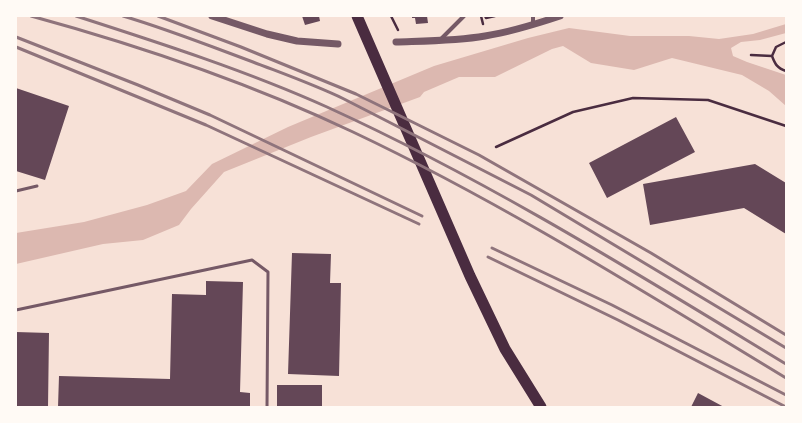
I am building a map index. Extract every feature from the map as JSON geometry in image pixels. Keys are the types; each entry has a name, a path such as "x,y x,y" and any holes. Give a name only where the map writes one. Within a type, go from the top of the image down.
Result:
{"highway":[{"path":"357,16 470,276 505,349 541,407"}],"street":[{"path":"212,16 267,34 297,41 338,44"},
{"path":"440,40 464,16"},
{"path":"533,16 533,24"},
{"path":"396,42 485,36 560,16"}],"lane":[{"path":"16,190 37,186"},
{"path":"16,310 252,260 268,272 267,407"}],"path":[{"path":"390,16 396,27"},
{"path":"481,16 483,24"},
{"path":"485,16 486,18 495,16"},
{"path":"786,42 776,48 772,56 775,64 781,70 786,71"},
{"path":"751,55 772,56"},
{"path":"496,147 573,112 633,98 708,100 786,126"}],"shaded area":[{"path":"786,24 786,33 760,40 741,42 731,48 733,56 786,75 786,106 769,91 742,75 672,58 634,70 591,63 563,46 552,49 495,77 459,77 424,92 420,97 311,137 224,172 191,209 179,225 143,240 103,244 16,264 16,233 84,222 147,205 186,191 212,164 288,127 434,66 528,38 569,28 630,36 689,36 719,39 753,34"}],"building":[{"path":"302,16 319,16 320,21 305,25"},
{"path":"412,16 427,16 428,23 416,24 415,18 412,18"},
{"path":"16,88 69,106 45,180 16,171"},
{"path":"676,117 695,152 607,198 589,163"},
{"path":"755,164 786,183 786,234 744,208 650,225 643,184"},
{"path":"292,253 331,254 330,283 341,283 339,376 288,374"},
{"path":"206,281 243,282 240,392 250,393 250,407 58,407 59,376 170,379 172,294 206,295"},
{"path":"16,332 49,333 48,407 16,407"},
{"path":"277,385 322,385 322,407 277,407"},
{"path":"698,393 724,407 691,407"}],"railway":[{"path":"31,16 113,40 195,67 275,97 353,132 409,159 518,218 626,281 786,378"},
{"path":"76,16 171,47 266,81 387,135 503,196 617,262 786,364"},
{"path":"123,16 172,32 253,62 311,84 344,99 531,195 786,348"},
{"path":"158,16 241,47 356,94 479,155 651,253 786,335"},
{"path":"16,37 210,115 422,216"},
{"path":"16,47 206,125 419,224"},
{"path":"492,248 612,305 786,395"},
{"path":"488,257 618,320 786,407"}]}
